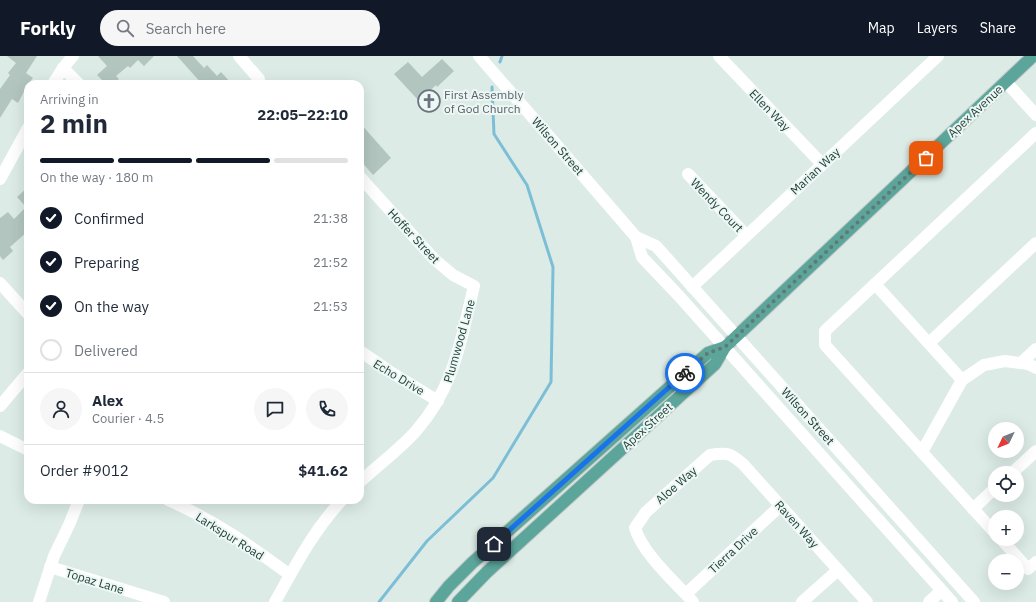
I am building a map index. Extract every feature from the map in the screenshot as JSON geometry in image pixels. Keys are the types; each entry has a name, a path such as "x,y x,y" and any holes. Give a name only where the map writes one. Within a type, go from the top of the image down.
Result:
{"main road":[{"name":"Apex Avenue","path":"725,347 1033,56"},
{"name":"Apex Street","path":"436,602 449,586 472,564 708,353 725,347"},
{"name":"Apex Street","path":"458,602 493,567 715,364 725,347"}],"street":[{"path":"56,80 73,56"},
{"path":"239,56 259,79"},
{"name":"Wilson Street","path":"479,56 636,237 642,257 725,347 950,601"},
{"name":"Ellen Way","path":"719,56 822,164"},
{"name":"Marian Way","path":"692,287 938,56"},
{"path":"63,68 75,80"},
{"path":"1006,82 1036,115"},
{"path":"988,525 825,345 825,331 1036,133"},
{"path":"0,180 24,135"},
{"name":"Wendy Court","path":"688,174 746,235"},
{"name":"Hoffer Street","path":"364,181 434,259 453,275 474,286"},
{"name":"Wilson Street","path":"636,237 656,246 974,602"},
{"path":"929,343 1036,243"},
{"path":"0,284 24,310"},
{"path":"875,284 962,380"},
{"name":"Plumwood Lane","path":"364,478 415,432 430,414 438,401 455,363 474,286"},
{"path":"1020,363 1036,349"},
{"name":"Echo Drive","path":"364,354 389,372 438,401"},
{"path":"922,452 962,380 984,365 1005,361 1028,364 1036,368"},
{"path":"0,406 24,378"},
{"path":"0,436 24,448"},
{"path":"1020,466 1036,451"},
{"name":"Raven Way","path":"723,453 734,457 743,464 867,602"},
{"name":"Aloe Way","path":"689,598 650,555 638,538 635,528 646,512 710,455 723,453"},
{"path":"973,509 988,495"},
{"path":"39,602 57,547 78,504"},
{"name":"Larkspur Road","path":"176,504 247,544 290,575"},
{"path":"275,602 318,529 339,504"},
{"name":"Tierra Drive","path":"689,598 780,506"},
{"path":"1007,546 1028,569 1036,562"},
{"name":"Topaz Lane","path":"50,567 164,602"},
{"path":"802,602 838,570"},
{"path":"929,602 941,590"}],"building":[{"path":"7,56 37,56 26,73 33,78 31,80 24,80 24,92 18,103 12,99 0,118 0,89 10,75 8,73 16,63"},
{"path":"98,56 154,56 144,66 138,60 130,68 128,66 116,76 119,79 118,80 102,80 97,75 107,66"},
{"path":"177,56 193,56 204,68 207,65 217,76 221,72 228,80 198,80"},
{"path":"442,59 454,71 419,101 394,74 408,62 422,77"},
{"path":"364,128 391,158 373,175 364,165"},
{"path":"24,191 24,205 17,197"},
{"path":"24,209 24,235 10,247 13,251 3,260 0,256 0,218 8,212 14,219"}],"waterway":[{"path":"500,62 502,56"},
{"path":"379,602 427,541 493,478 551,382 553,267 527,185 494,134 492,87"}],"way so far":[{"path":"685,373 708,353 725,347 926,158"}],"place":[{"name":"First Assembly of God Church","path":"429,101"}],"route":[{"path":"494,544 685,373"}]}
